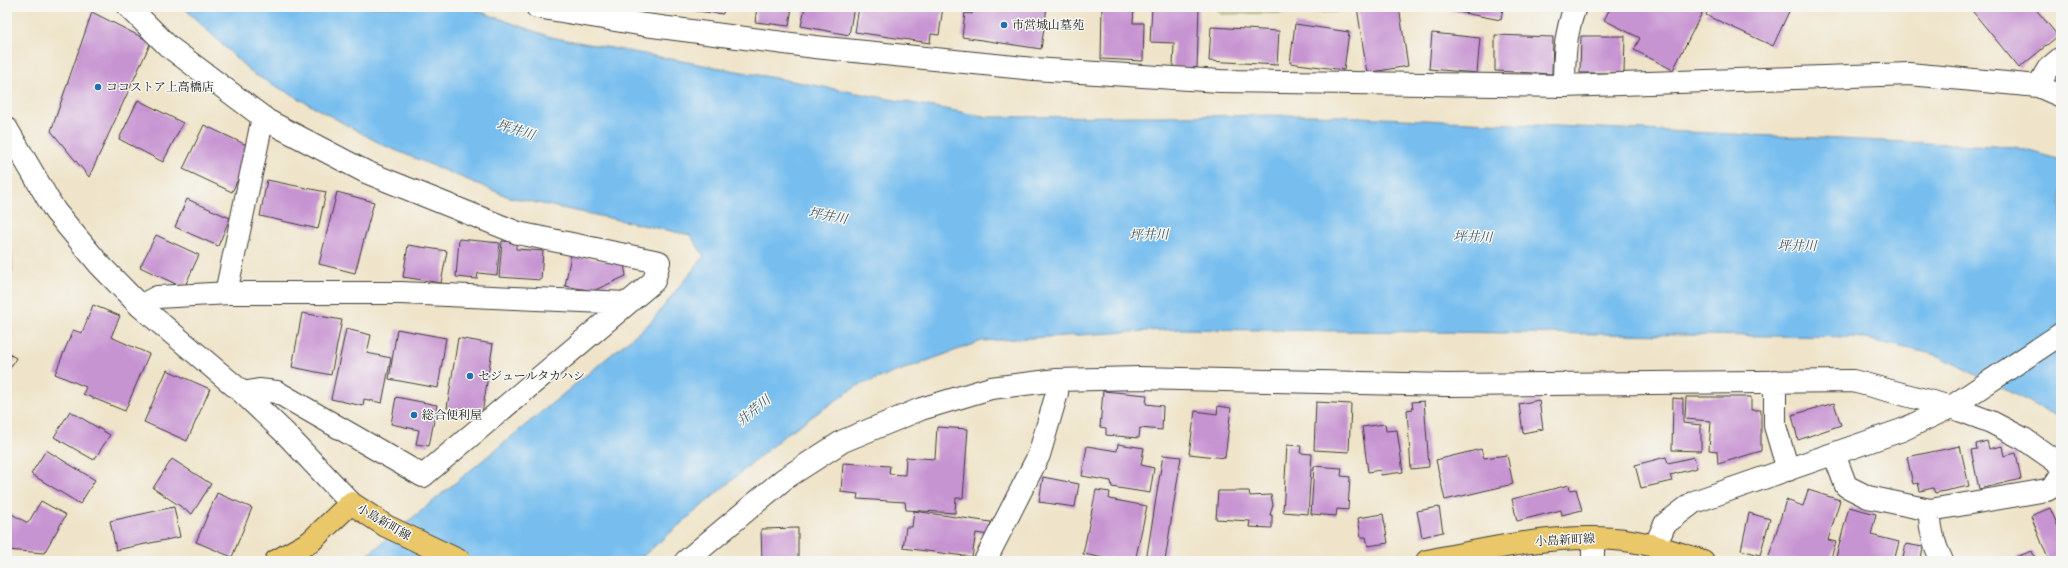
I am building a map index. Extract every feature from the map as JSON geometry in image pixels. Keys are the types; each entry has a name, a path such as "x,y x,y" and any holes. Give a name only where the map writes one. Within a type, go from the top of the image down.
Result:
{"main road":[{"name":"小島新町線","path":"276,561 310,542 352,503 386,526 460,561"},
{"name":"小島新町線","path":"1427,561 1521,542 1593,538 1615,539 1655,546 1703,561"}],"street":[{"path":"129,7 168,46 263,117 366,172 518,233 659,262 654,281 423,476 277,392 259,390 243,393"},
{"path":"537,7 645,25 815,47 1034,69 1220,82 1564,86 1909,74 2038,86 2061,96"},
{"path":"1564,86 1564,56 1567,29 1575,7"},
{"path":"2038,86 2048,69 2061,58"},
{"path":"226,293 263,117"},
{"path":"7,129 55,211 99,264 140,306 243,393 285,433 352,503"},
{"path":"140,306 157,297 226,293 401,293 627,304"},
{"path":"1655,546 1665,524 1694,502 1902,430 1951,407 2061,334"},
{"path":"686,561 784,479 843,441 921,409 990,388 1056,380 1139,378 1447,385 1853,381 1951,407 1991,422 2024,439 2061,465"},
{"path":"985,561 1039,455 1058,393 1056,380"},
{"path":"1775,381 1775,426 1788,470"},
{"path":"1834,454 1846,486 1868,497 1930,510 2046,490 2054,486 2061,475"},
{"path":"1930,510 1929,522 1934,542 1942,561"},
{"path":"1593,538 1593,561"}],"green space":[{"path":"1215,7 1337,7 1337,12 1221,14"}],"water":[{"path":"183,7 467,7 551,37 988,117 1315,115 2015,147 2061,160 2061,418 1937,355 1857,337 1179,329 982,341 857,386 785,435 637,561 360,561 651,322 704,256 690,235 509,197 383,145 252,73"}],"building":[{"path":"697,7 724,7 723,14 696,11"},
{"path":"757,7 792,7 789,26 755,22"},
{"path":"805,7 854,7 849,35 801,26"},
{"path":"859,7 943,7 939,35 931,34 930,43 855,32"},
{"name":"市営城山墓苑","path":"973,7 1047,7 1041,49 962,37 965,13 972,14"},
{"path":"1102,7 1134,7 1133,23 1144,23 1143,61 1101,59"},
{"path":"1152,7 1199,7 1197,68 1173,67 1174,43 1150,42"},
{"path":"1357,7 1399,7 1408,66 1367,73"},
{"path":"1443,7 1503,7 1501,20 1442,9"},
{"path":"1611,7 1705,7 1673,70 1634,50 1640,38 1604,20"},
{"path":"1710,7 1791,7 1773,46 1706,15"},
{"path":"1969,7 2034,7 2058,36 2019,68"},
{"name":"ココストア上高橋店","path":"92,12 151,42 89,177 51,131"},
{"path":"1295,24 1349,32 1344,70 1290,63"},
{"path":"1211,27 1279,31 1277,65 1209,61"},
{"path":"1432,33 1480,38 1477,73 1429,69"},
{"path":"1495,35 1553,37 1552,74 1495,71"},
{"path":"1581,36 1625,36 1624,73 1580,73"},
{"path":"138,100 183,123 163,162 119,139"},
{"path":"204,125 253,148 232,192 183,169"},
{"path":"267,180 326,192 318,229 260,216"},
{"path":"337,192 374,202 355,273 319,264"},
{"path":"187,199 230,218 218,246 175,227"},
{"path":"7,208 9,208 10,272 7,272"},
{"path":"156,235 199,255 184,288 140,267"},
{"path":"459,239 500,243 497,275 478,273 477,279 456,277"},
{"path":"502,241 516,242 516,249 543,251 541,280 499,277"},
{"path":"408,245 447,251 441,283 403,277"},
{"path":"571,255 624,264 626,276 593,291 565,286"},
{"path":"93,305 120,316 111,337 149,354 125,411 83,394 86,387 55,374 73,330 82,333"},
{"path":"302,313 342,320 331,375 292,367"},
{"path":"346,329 371,335 367,353 391,358 382,403 364,399 363,406 331,399"},
{"path":"397,329 446,338 438,388 389,379"},
{"name":"セジュールタカハシ","path":"458,338 493,344 482,414 447,408"},
{"path":"7,353 16,358 7,374"},
{"path":"167,370 210,389 187,441 144,422"},
{"path":"1103,391 1147,395 1146,404 1163,406 1162,430 1140,428 1139,438 1106,435 1106,428 1100,427"},
{"name":"総合便利屋","path":"396,397 437,405 429,446 416,444 419,430 391,424"},
{"path":"1686,397 1751,397 1751,410 1761,410 1761,451 1718,464 1717,451 1709,450 1711,421 1685,419"},
{"path":"1673,398 1683,399 1683,423 1701,425 1701,451 1672,450"},
{"path":"1539,400 1543,429 1523,433 1519,404"},
{"path":"1424,401 1429,467 1411,469 1407,410 1413,409 1412,402"},
{"path":"1316,402 1351,404 1349,452 1314,450"},
{"path":"1834,403 1841,425 1798,440 1792,415"},
{"path":"1218,406 1231,408 1225,458 1189,454 1195,411 1217,414"},
{"path":"70,411 110,435 94,460 54,437"},
{"path":"1385,424 1386,431 1397,430 1403,472 1381,475 1380,470 1368,472 1362,427"},
{"path":"937,427 968,429 963,498 956,498 955,513 906,510 905,502 857,499 858,494 841,492 843,463 890,466 889,474 905,475 906,457 935,459"},
{"path":"1987,441 1989,449 2002,446 2004,456 2016,453 2021,479 1979,489 1971,450 1977,449 1976,444"},
{"path":"1118,444 1144,448 1141,465 1154,468 1150,493 1112,487 1111,481 1082,476 1087,446 1117,451"},
{"path":"1287,445 1301,446 1300,453 1312,454 1308,514 1283,512"},
{"path":"1960,446 1969,486 1935,493 1933,488 1920,491 1918,483 1913,484 1907,457"},
{"path":"1481,449 1484,458 1507,455 1513,484 1445,500 1436,460"},
{"path":"46,450 95,480 80,504 31,474"},
{"path":"1163,455 1181,457 1165,561 1146,561"},
{"path":"1666,457 1668,463 1694,457 1697,468 1670,475 1672,481 1641,488 1635,465"},
{"path":"172,459 211,484 192,514 153,488"},
{"path":"1314,466 1342,468 1341,476 1350,477 1348,510 1337,509 1336,516 1311,514"},
{"path":"1043,477 1079,484 1075,507 1039,502"},
{"path":"1569,485 1570,490 1576,489 1582,510 1562,515 1561,510 1517,521 1512,499"},
{"path":"1096,490 1110,492 1109,499 1147,506 1135,561 1120,561 1083,554"},
{"path":"1808,490 1840,500 1828,540 1836,542 1830,561 1776,561 1768,559 1786,500 1803,506"},
{"path":"1218,491 1249,491 1250,496 1271,495 1273,505 1270,515 1272,515 1272,528 1249,527 1250,521 1216,519"},
{"path":"217,493 252,508 232,557 196,542"},
{"path":"41,501 66,515 44,553 7,550 7,518 10,513 28,523"},
{"path":"174,507 180,537 116,550 110,521"},
{"path":"1439,507 1443,532 1422,537 1417,511"},
{"path":"1849,507 1876,514 1871,535 1899,542 1894,561 1835,561"},
{"path":"2050,508 2061,533 2061,561 2049,561 2031,516"},
{"path":"914,511 991,522 989,535 976,533 972,557 903,548 906,527 912,527"},
{"path":"1749,513 1770,519 1760,555 1741,550"},
{"path":"1383,514 1388,543 1368,546 1366,537 1361,537 1358,518"},
{"path":"798,528 798,561 762,561 761,529"},
{"path":"1906,544 1923,547 1921,559 1928,561 1902,561"},
{"path":"2032,551 2036,561 2017,561 2016,557"}],"place":[{"name":"市営城山墓苑","path":"1004,25"},
{"name":"ココストア上高橋店","path":"98,87"},
{"name":"セジュールタカハシ","path":"470,376"},
{"name":"総合便利屋","path":"414,415"}],"water label":[{"name":"坪井川","path":"516,129"},
{"name":"坪井川","path":"828,215"},
{"name":"坪井川","path":"1149,234"},
{"name":"坪井川","path":"1473,236"},
{"name":"坪井川","path":"1797,245"},
{"name":"井芹川","path":"753,410"}]}
